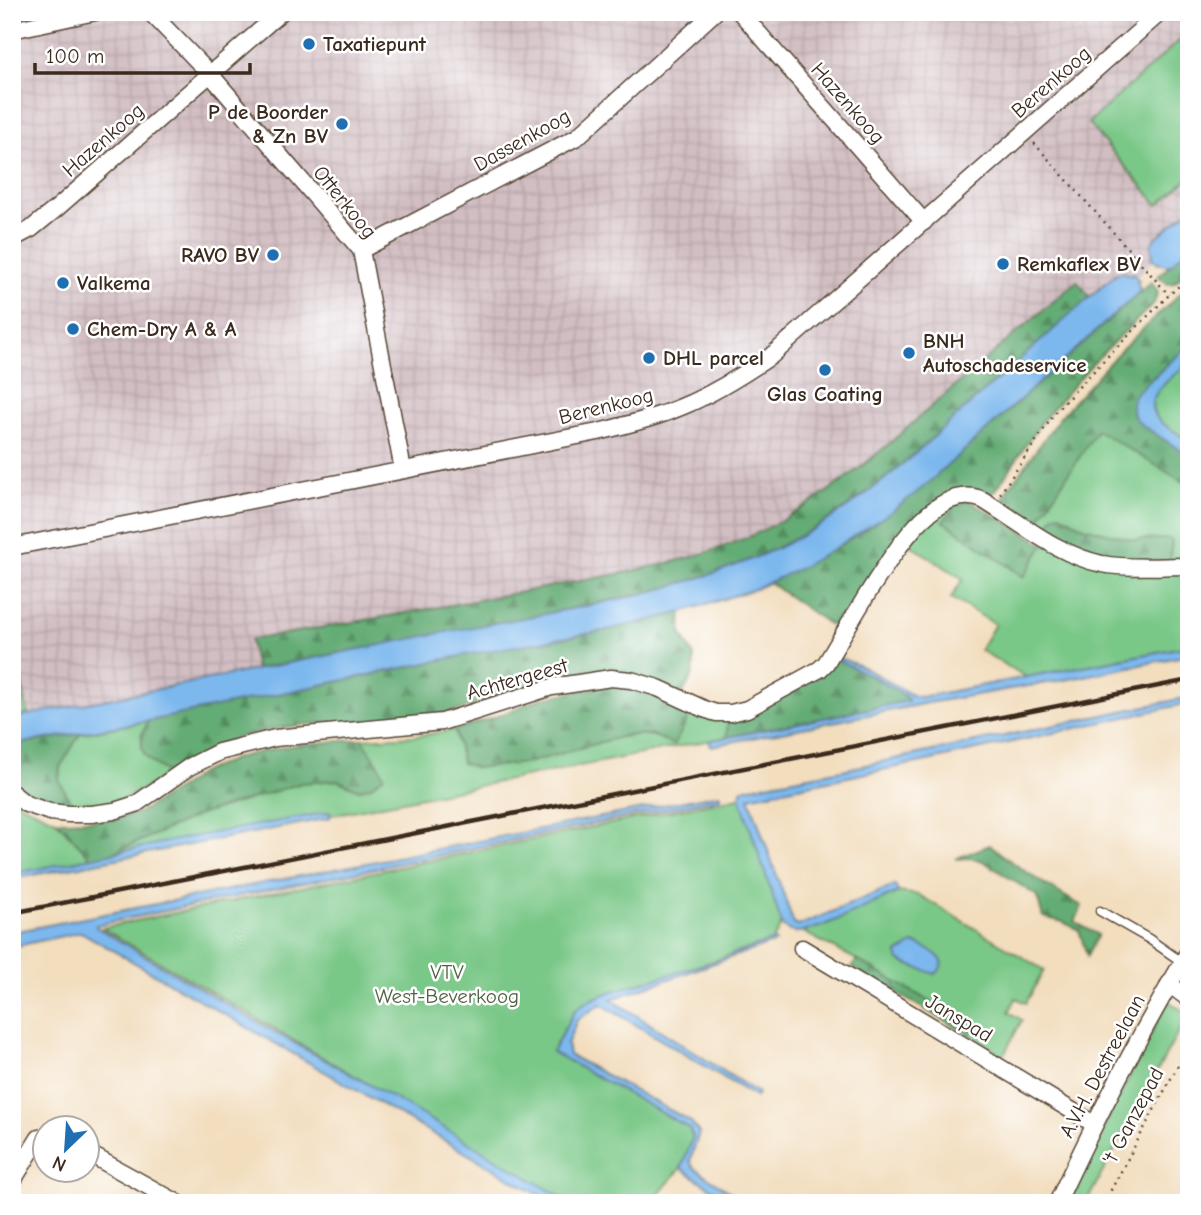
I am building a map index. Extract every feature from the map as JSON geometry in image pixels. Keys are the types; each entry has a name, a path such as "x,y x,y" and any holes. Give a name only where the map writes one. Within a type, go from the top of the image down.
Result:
{"street":[{"path":"12,30 95,12"},
{"name":"Otterkoog","path":"150,12 210,74 361,250 403,470"},
{"name":"Hazenkoog","path":"12,239 31,229 57,208 281,12"},
{"name":"Dassenkoog","path":"361,250 577,137 715,12"},
{"name":"Hazenkoog","path":"740,12 924,222"},
{"name":"Berenkoog","path":"12,547 609,429 657,416 705,396 771,356 1161,12"},
{"name":"Achtergeest","path":"12,793 26,804 50,812 91,814 114,811 136,804 189,767 219,752 275,738 442,722 552,687 611,678 631,680 658,688 716,713 747,709 820,669 826,663 898,546 925,516 958,497 976,497 1069,553 1101,564 1189,566"},
{"name":"Janspad","path":"803,948 1094,1124"},
{"name":"A.V.H. Destreelaan","path":"1057,1203 1094,1124 1185,957"},
{"path":"1169,984 1188,996"},
{"path":"12,1182 32,1149"},
{"path":"102,1161 178,1203"}],"lane":[{"path":"1100,911 1185,957"}],"path":[{"path":"1025,132 1168,295"},
{"path":"992,505 1057,410 1168,295 1189,277"},
{"name":"'t Ganzepad","path":"1104,1203 1189,1045"}],"shaded area":[{"path":"12,12 1189,12 1189,230 966,425 719,587 12,731"}],"green space":[{"path":"1189,32 1189,178 1158,205 1088,123"},
{"path":"1189,247 1189,270 1174,283 1168,284 1158,276"},
{"path":"1077,281 1090,297 919,450 842,511 767,553 697,578 626,597 256,669 250,640 637,570 696,556 754,535 802,509 860,468"},
{"path":"1151,282 1158,292 1154,303 1094,362 1042,421 996,490 989,496 948,496 839,631 768,582 851,539 926,485"},
{"path":"1189,285 1189,345 1142,387 1142,425 1189,456 1189,485 1097,430 1033,528 1002,504 1004,495 1060,417 1118,353"},
{"path":"1189,363 1189,440 1157,418 1152,402 1161,387"},
{"path":"1097,430 1189,485 1186,561 1170,561 1172,542 1169,539 1134,540 1084,527 1060,514 1043,534 1033,528"},
{"path":"968,500 1044,544 1024,577 943,521 954,506"},
{"path":"954,506 944,521 1024,576 1044,544 1189,568 1189,646 1026,677 980,650 995,624 951,598 963,579 909,544 933,516"},
{"path":"1060,514 1084,527 1134,540 1169,539 1172,541 1170,561 1103,560 1043,534 1055,515"},
{"path":"682,612 681,633 694,656 693,674 683,693 581,675 521,688 463,709 417,720 308,724 243,736 219,744 168,773 143,752 142,740 148,721 465,655 608,630"},
{"path":"12,632 28,715 12,718"},
{"path":"835,657 900,692 908,701 727,737 728,718"},
{"path":"626,686 654,693 693,709 674,745 650,734 627,735 527,763 476,768 462,763 455,730 542,698 601,687"},
{"path":"693,709 728,718 727,737 332,815 182,841 94,861 199,815 301,783 337,780 359,790 378,763 362,739 416,736 455,730 462,763 512,763 542,759 630,736 660,738"},
{"path":"148,721 141,736 149,760 168,773 113,802 73,807 59,780 60,767 80,734"},
{"path":"80,734 60,767 59,780 73,807 40,799 12,781 12,745"},
{"path":"362,739 384,776 371,786 359,790 337,780 301,783 199,815 94,861 56,820 115,819 140,812 200,773 236,758 295,745"},
{"name":"VTV West-Beverkoog","path":"740,797 782,924 773,940 588,1001 575,1010 552,1051 689,1128 693,1137 681,1168 651,1203 571,1203 102,928"},
{"path":"12,800 56,820 94,861 12,873"},
{"path":"990,845 1035,878 1082,906 1075,922 1098,935 1087,956 1079,930 1043,917 1037,896 983,861 955,859"},
{"path":"898,892 919,895 1044,970 1026,1003 1016,998 1009,1012 1022,1020 1003,1056 970,1035 973,1026 804,931 827,924","holes":["916,944 939,957 934,974 898,959"]},
{"path":"857,960 974,1027 970,1035 852,968"},
{"path":"1168,1001 1188,1014 1086,1203 1068,1203 1107,1121"}],"water":[{"path":"1189,210 1189,247 1171,265 1158,264 1151,257 1154,239"},
{"path":"1117,273 1131,275 1133,273 1139,281 1139,292 926,485 894,510 832,550 755,589 682,612 608,630 465,655 148,721 12,745 12,718 625,598 671,587 759,556 823,523 885,479"},
{"path":"1189,345 1189,363 1161,387 1152,402 1157,418 1189,440 1189,456 1142,425 1132,412 1132,404 1134,395"},
{"path":"1189,646 1189,655 1070,679 928,703 711,746 709,741 908,701 894,688 839,661 840,658 863,667 914,696 921,697"},
{"path":"1189,697 1189,703 749,797 794,924 798,926 895,885 898,892 845,917 802,932 793,932 783,927 740,797 741,790"},
{"path":"720,794 721,798 96,925 274,1032 392,1097 571,1203 553,1203 81,932 12,947 12,932"},
{"path":"330,812 330,818 12,879 12,873"},
{"path":"773,940 776,942 611,999 758,1093 756,1097 601,1004 577,1020 567,1044 569,1055 690,1121 699,1133 690,1161 693,1167 746,1203 733,1203 681,1168 693,1137 689,1128 552,1052 575,1010 588,1001"},
{"path":"913,944 938,956 943,963 939,971 934,974 898,959 898,953"}],"railway":[{"path":"12,913 1189,680"}],"place":[{"name":"Taxatiepunt","path":"309,44"},
{"name":"P de Boorder & Zn BV","path":"342,124"},
{"name":"RAVO BV","path":"273,255"},
{"name":"Remkaflex BV","path":"1003,264"},
{"name":"Valkema","path":"63,283"},
{"name":"Chem-Dry A & A","path":"73,329"},
{"name":"BNH Autoschadeservice","path":"909,353"},
{"name":"DHL parcel","path":"649,358"},
{"name":"Glas Coating","path":"825,370"}]}
